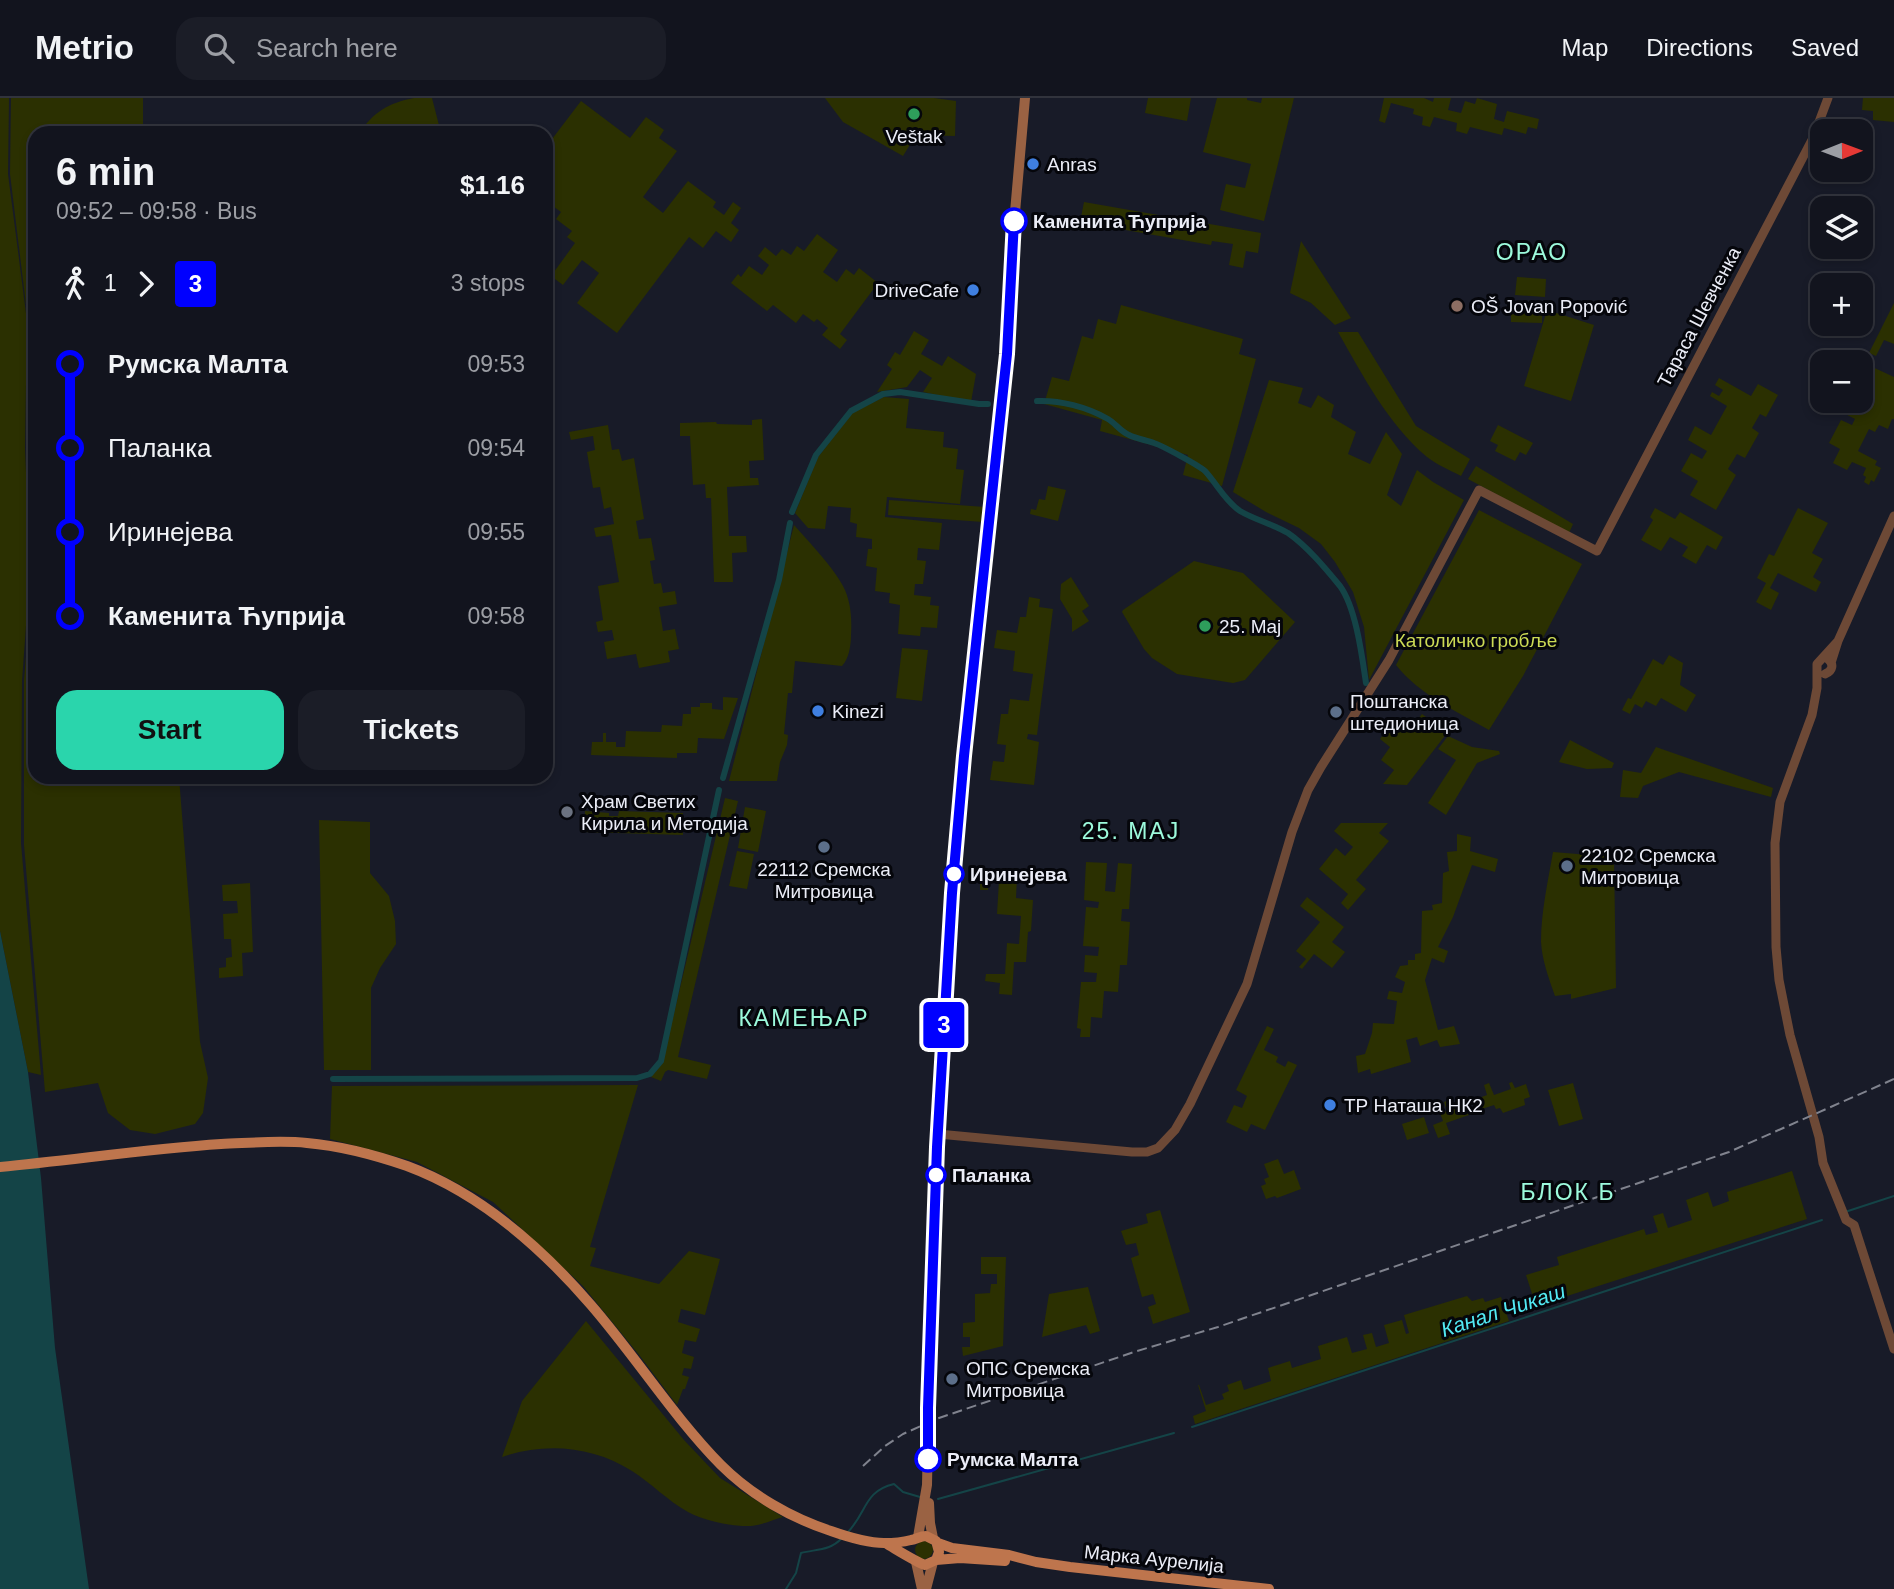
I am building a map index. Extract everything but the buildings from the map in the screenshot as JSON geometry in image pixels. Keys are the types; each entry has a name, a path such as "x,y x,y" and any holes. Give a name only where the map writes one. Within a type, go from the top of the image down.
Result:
{"main road":[{"path":"924,1589 939,1552 930,1523 927,1485 931,1291 946,986 959,811 1007,354 1013,235 1025,98"},
{"path":"0,1167 178,1148 276,1142 334,1146 409,1167 470,1196 519,1233 590,1303 693,1434 722,1466 747,1487 806,1522 845,1535 885,1543 925,1565 934,1561"},
{"path":"924,1589 911,1549 917,1539 927,1485"},
{"path":"885,1543 926,1536 936,1541"},
{"name":"Марка Аурелија","path":"936,1541 951,1548 1009,1555 1036,1562"},
{"name":"Марка Аурелија","path":"934,1561 960,1558 1036,1562 1269,1589"}],"street":[{"name":"Тараса Шевченка","path":"938,1134 1132,1152 1152,1151 1175,1130 1205,1074 1247,984 1292,832 1308,790 1389,660 1479,490 1597,551 1813,138 1828,98"},
{"path":"1894,516 1839,641 1827,661 1831,669 1821,671 1804,741 1780,802 1774,873 1779,980 1790,1035 1819,1137 1823,1163 1842,1212 1846,1220 1854,1225 1894,1349"}],"green space":[{"path":"0,98 9,98 8,174 27,321 25,448 28,598 22,681 21,843 41,1075 28,1072 0,931"},
{"path":"11,98 143,98 143,126 28,126 28,321 10,174"},
{"path":"414,98 432,98 439,126 364,126 382,110"},
{"path":"825,98 934,98 956,101 955,136 916,135 903,156 843,122"},
{"path":"1148,98 1191,98 1187,121 1145,113"},
{"path":"1217,98 1247,98 1261,103 1262,98 1294,98 1264,221 1220,210 1226,184 1245,188 1251,164 1203,152"},
{"path":"1384,98 1424,98 1433,102 1434,98 1451,98 1448,110 1461,113 1465,101 1475,104 1477,98 1497,104 1494,119 1504,122 1507,111 1539,119 1537,129 1528,127 1526,134 1504,128 1502,135 1470,127 1467,134 1456,131 1457,123 1434,117 1430,127 1422,125 1423,117 1413,114 1414,109 1391,103 1385,123 1379,121"},
{"path":"1863,98 1894,98 1894,122 1873,120 1873,111 1862,110"},
{"path":"581,101 630,138 646,117 664,130 659,138 677,151 643,197 663,213 688,181 716,202 713,207 724,215 733,202 741,208 731,223 739,230 731,242 716,231 703,248 689,237 617,333 577,303 599,273 582,260 563,285 553,278 553,273 575,243 567,237 572,231 556,219 561,212 553,206 553,138"},
{"path":"1084,202 1261,233 1258,253 1246,251 1243,268 1229,265 1233,244 1212,241 1211,245 1080,222"},
{"path":"817,234 838,250 823,272 837,282 846,269 854,275 859,268 878,283 840,334 847,340 840,349 822,335 828,328 817,319 814,322 803,314 796,323 773,305 767,311 731,283 738,274 741,277 749,266 762,275 769,265 758,256 765,247 776,256 782,249 791,255 797,246 804,251"},
{"path":"1301,241 1351,318 1335,325 1311,303 1290,293"},
{"path":"1517,277 1546,279 1545,297 1515,295"},
{"path":"1894,303 1894,344 1884,340 1876,356 1870,350"},
{"path":"1511,304 1542,305 1542,323 1511,322"},
{"path":"1121,305 1243,339 1239,354 1256,359 1222,486 1183,475 1188,455 1100,431 1102,420 1044,404 1052,377 1069,381 1082,336 1093,339 1098,319 1116,324"},
{"path":"1547,310 1594,325 1571,401 1524,386"},
{"path":"914,331 929,340 921,354 942,366 948,356 976,374 971,402 923,392 932,378 920,370 907,387 877,392 892,369 887,365 895,352 900,355"},
{"path":"1338,332 1358,332 1416,426 1470,459 1461,476 1427,457 1400,430 1377,399"},
{"path":"1873,367 1894,377 1894,419 1888,429 1879,425 1875,432 1869,429 1858,451 1877,461 1875,465 1881,468 1874,482 1871,480 1869,485 1864,482 1866,468 1852,462 1847,470 1833,463 1840,449 1829,443 1841,420 1852,425 1855,419 1843,413 1873,413"},
{"path":"1719,378 1751,396 1758,384 1778,395 1766,417 1760,414 1752,428 1759,433 1745,458 1737,454 1728,469 1736,475 1716,510 1690,495 1698,481 1681,471 1691,453 1702,459 1707,451 1688,440 1695,426 1711,435 1727,406 1710,396 1712,392 1719,396 1723,390 1715,385"},
{"path":"1269,380 1303,388 1298,403 1311,408 1318,395 1334,405 1331,417 1356,432 1348,454 1370,464 1386,432 1402,454 1387,495 1401,506 1417,470 1464,500 1369,680 1364,627 1353,592 1335,562 1321,544 1299,528 1233,492"},
{"path":"884,397 909,399 906,428 944,432 943,447 958,449 956,469 964,470 960,504 887,497 885,517 942,523 939,550 918,548 917,560 926,561 923,584 915,584 914,595 931,597 930,605 939,606 937,628 921,627 920,636 898,634 900,605 889,603 890,593 875,591 877,568 866,566 868,549 872,549 872,539 856,537 857,524 850,522 851,508 828,506 825,529 808,528 795,513 818,457 853,412"},
{"path":"762,419 764,460 749,461 750,478 758,478 759,485 727,487 729,536 746,536 747,552 732,553 733,582 714,582 711,498 706,498 705,484 693,485 690,436 680,436 680,423 752,425 752,420"},
{"path":"608,425 612,450 619,449 622,461 634,458 644,519 636,521 639,539 651,538 655,560 650,561 654,584 661,583 663,593 675,591 677,604 659,607 663,631 675,629 679,649 668,651 670,662 639,668 636,654 607,659 604,642 614,640 612,630 598,632 596,622 603,620 598,586 619,582 611,535 596,537 594,528 614,524 611,507 604,509 600,487 593,488 587,452 595,450 593,436 571,440 569,432"},
{"path":"1498,425 1533,443 1526,455 1520,452 1515,461 1495,451 1498,445 1490,441"},
{"path":"1476,466 1573,524 1569,533 1468,479"},
{"path":"1048,486 1066,490 1058,521 1030,514 1031,509 1036,510 1039,499 1045,500"},
{"path":"889,500 985,507 983,522 888,515"},
{"path":"1655,508 1675,519 1680,512 1723,537 1716,550 1707,545 1696,564 1682,556 1688,547 1670,537 1661,551 1641,540 1653,520 1650,517"},
{"path":"1798,508 1828,523 1812,553 1823,559 1813,577 1821,582 1816,592 1778,573 1770,588 1779,593 1771,610 1756,602 1766,583 1757,578 1769,554 1774,556"},
{"name":"Католичко гробље","path":"1479,510 1582,564 1523,676 1489,730 1427,694 1396,665"},
{"path":"794,525 827,563 846,592 851,616 849,652 842,666 795,661 792,693 788,693 784,734 788,735 787,745 780,762 777,781 729,781"},
{"path":"1194,561 1243,573 1295,622 1245,680 1233,683 1177,674 1152,658 1144,649 1122,612"},
{"path":"1071,577 1089,606 1082,611 1089,621 1072,632 1072,619 1060,599 1061,584"},
{"path":"1029,597 1040,599 1039,607 1053,609 1037,735 1028,734 1027,739 1039,742 1034,785 990,780 993,761 1004,762 1006,745 997,744 1001,714 1008,714 1010,699 1029,701 1033,674 1013,671 1015,651 994,648 997,630 1017,633 1020,617 1026,617"},
{"path":"28,632 28,784 180,784 200,1042 208,1078 203,1113 195,1124 155,1134 130,1130 108,1113 98,1083 45,1092 24,845 24,680"},
{"path":"902,648 928,650 922,701 896,698"},
{"path":"1669,655 1683,663 1680,685 1696,695 1686,712 1661,698 1656,706 1646,701 1642,708 1635,704 1630,714 1622,710 1653,659 1663,665"},
{"path":"723,697 738,698 724,739 698,738 697,753 677,753 677,758 591,755 592,742 603,742 603,733 606,733 606,742 616,742 616,747 625,747 626,731 661,732 662,725 682,726 683,714 691,714 691,707 700,707 700,703 712,703 712,709 723,710"},
{"path":"1422,714 1447,733 1407,785 1383,784 1394,770 1381,760 1390,747 1380,739 1394,720 1408,731"},
{"path":"1448,736 1472,747 1499,751 1500,754 1477,763 1446,815 1428,803 1456,760 1438,749"},
{"path":"1570,740 1614,763 1612,768 1587,769 1559,762"},
{"path":"1656,747 1773,788 1771,797 1679,772 1643,786 1638,798 1620,797 1623,770 1641,773"},
{"path":"725,798 738,801 678,1057 711,1065 707,1079 668,1070 661,1081 651,1077 662,1064"},
{"path":"745,807 766,811 758,852 738,848"},
{"path":"585,811 609,813 609,816 618,816 619,811 683,813 683,835 584,832"},
{"path":"319,820 370,822 370,873 389,896 395,921 396,944 371,988 371,1070 324,1070"},
{"path":"1341,823 1388,823 1379,833 1389,841 1356,880 1366,889 1348,910 1341,903 1348,894 1319,869 1336,848 1345,856 1353,847 1334,831"},
{"path":"1457,834 1471,837 1470,851 1498,859 1495,872 1472,865 1453,917 1438,947 1448,951 1444,963 1432,958 1425,980 1438,1030 1454,1026 1460,1044 1440,1047 1437,1040 1420,1046 1417,1037 1406,1040 1411,1062 1371,1074 1370,1069 1358,1073 1356,1056 1365,1054 1373,1023 1394,1024 1397,1001 1387,999 1389,991 1402,993 1405,982 1395,977 1400,966 1408,965 1408,960 1415,960 1415,954 1421,953 1422,911 1433,910 1432,905 1442,903 1443,873 1449,871 1447,852 1457,851"},
{"path":"737,851 754,854 747,889 729,886"},
{"path":"1553,852 1614,857 1616,988 1571,999 1571,994 1555,996 1544,963 1541,942 1543,908"},
{"path":"1086,862 1107,863 1105,891 1115,892 1118,863 1132,864 1129,909 1122,909 1121,921 1130,922 1127,965 1120,965 1118,992 1104,991 1102,1018 1091,1017 1090,1037 1080,1037 1081,1029 1077,1028 1081,982 1096,982 1097,973 1084,972 1085,955 1098,956 1099,947 1083,946 1086,907 1098,908 1099,902 1084,900"},
{"path":"971,873 1017,876 1016,898 1033,900 1026,962 1014,962 1012,995 999,994 1000,983 985,981 986,974 1005,974 1007,943 1019,944 1021,916 997,914 999,881 989,880 988,890 980,890 980,881 971,881"},
{"path":"250,883 253,952 242,953 243,976 219,978 219,968 226,967 226,958 232,957 231,939 224,939 223,914 238,913 237,901 223,901 222,885"},
{"path":"1307,897 1344,927 1332,942 1345,952 1332,968 1314,954 1302,969 1299,967 1306,959 1296,951 1320,922 1300,906"},
{"path":"1267,1026 1274,1029 1264,1050 1278,1057 1276,1062 1285,1067 1288,1061 1297,1065 1265,1130 1251,1124 1247,1132 1226,1122 1234,1105 1242,1108 1247,1096 1236,1090"},
{"path":"1512,1082 1515,1088 1526,1084 1530,1097 1524,1099 1525,1105 1503,1113 1494,1105 1482,1109 1479,1098 1487,1095 1484,1085 1489,1083 1494,1095 1511,1089 1509,1083"},
{"path":"1573,1083 1583,1119 1559,1126 1548,1090"},
{"path":"638,1085 590,1247 596,1248 590,1266 659,1284 689,1251 720,1259 705,1315 681,1309 678,1322 700,1329 696,1342 685,1340 682,1353 694,1357 691,1369 684,1368 682,1375 689,1377 677,1405 583,1286 493,1202 417,1162 330,1139 332,1086"},
{"path":"1449,1100 1451,1107 1465,1102 1469,1115 1446,1123 1450,1134 1438,1138 1433,1125 1443,1121 1440,1113 1447,1111 1444,1102"},
{"path":"1424,1117 1429,1133 1407,1140 1402,1124"},
{"path":"1278,1159 1284,1174 1294,1170 1301,1189 1266,1199 1261,1186 1266,1184 1264,1179 1269,1177 1264,1164"},
{"path":"1792,1171 1807,1219 1536,1306 1526,1275 1559,1265 1557,1257 1644,1229 1646,1235 1658,1232 1653,1216 1663,1213 1668,1228 1692,1220 1686,1200 1708,1192 1713,1207 1729,1201 1727,1192"},
{"path":"1160,1210 1190,1312 1153,1324 1148,1307 1156,1304 1153,1294 1142,1297 1131,1258 1139,1255 1136,1243 1126,1245 1121,1231 1148,1223 1146,1214"},
{"path":"981,1257 1006,1257 1003,1346 963,1356 962,1347 970,1347 970,1337 963,1337 963,1323 975,1322 975,1294 990,1293 991,1284 997,1284 997,1274 981,1274"},
{"path":"1088,1287 1100,1331 1090,1334 1086,1325 1042,1337 1049,1294"},
{"path":"1467,1296 1472,1301 1483,1298 1485,1302 1501,1297 1509,1321 1195,1424 1193,1416 1206,1411 1198,1385 1206,1405 1224,1399 1222,1394 1229,1391 1227,1385 1241,1380 1244,1390 1271,1381 1268,1368 1290,1361 1292,1368 1321,1359 1318,1346 1347,1337 1352,1353 1367,1349 1363,1335 1372,1333 1376,1347 1389,1343 1384,1325 1402,1320 1406,1334 1409,1333 1404,1315"},
{"path":"586,1321 684,1440 720,1478 783,1517 751,1526 702,1518 681,1508 632,1471 601,1456 585,1452 535,1449 502,1457 522,1401"},
{"path":"924,1541 932,1546 933,1550 928,1558 924,1559 916,1554 915,1550 920,1542"}],"shaded area":[{"path":"0,931 28,1072 41,1178 55,1348 89,1589 0,1589"}],"waterway":[{"path":"792,512 816,455 851,411 883,394 900,392 988,404"},
{"path":"1037,401 1064,403 1091,411 1108,419 1126,434 1172,452 1205,471 1240,511 1295,538 1322,565 1346,595 1358,633 1366,683"},
{"path":"723,778 779,580 790,523"},
{"path":"333,1079 637,1078 650,1074 661,1061 719,790"},
{"name":"Канал Чикаш","path":"1845,1212 1894,1196"},
{"name":"Канал Чикаш","path":"1192,1427 1822,1220"},
{"name":"Канал Чикаш","path":"938,1499 1174,1433"},
{"name":"Канал Чикаш","path":"848,1532 871,1497 884,1487 894,1484 903,1492 920,1497"},
{"name":"Канал Чикаш","path":"786,1589 796,1573 801,1553 828,1547 842,1538"}],"railway":[{"path":"863,1466 903,1434 939,1418 1137,1351 1218,1327 1729,1152 1894,1079"}],"bus line":[{"name":"3","path":"928,1459 937,1147 952,893 1007,354 1014,221"}],"place":[{"name":"Veštak","path":"914,114"},
{"name":"Anras","path":"1033,164"},
{"name":"Каменита Ћуприја","path":"1014,221"},
{"name":"DriveCafe","path":"973,290"},
{"name":"OŠ Jovan Popović","path":"1457,306"},
{"name":"25. Maj","path":"1205,626"},
{"name":"Kinezi","path":"818,711"},
{"name":"Поштанска штедионица","path":"1336,712"},
{"name":"Храм Светих Кирила и Методија","path":"567,812"},
{"name":"22112 Сремска Митровица","path":"824,847"},
{"name":"22102 Сремска Митровица","path":"1567,866"},
{"name":"Иринејева","path":"954,874"},
{"name":"ТР Наташа НК2","path":"1330,1105"},
{"name":"Паланка","path":"936,1175"},
{"name":"ОПС Сремска Митровица","path":"952,1379"},
{"name":"Румска Малта","path":"928,1459"}],"district":[{"name":"ОРАО","path":"1532,252"},
{"name":"25. МАЈ","path":"1131,831"},
{"name":"КАМЕЊАР","path":"804,1018"},
{"name":"БЛОК Б","path":"1568,1192"}]}
